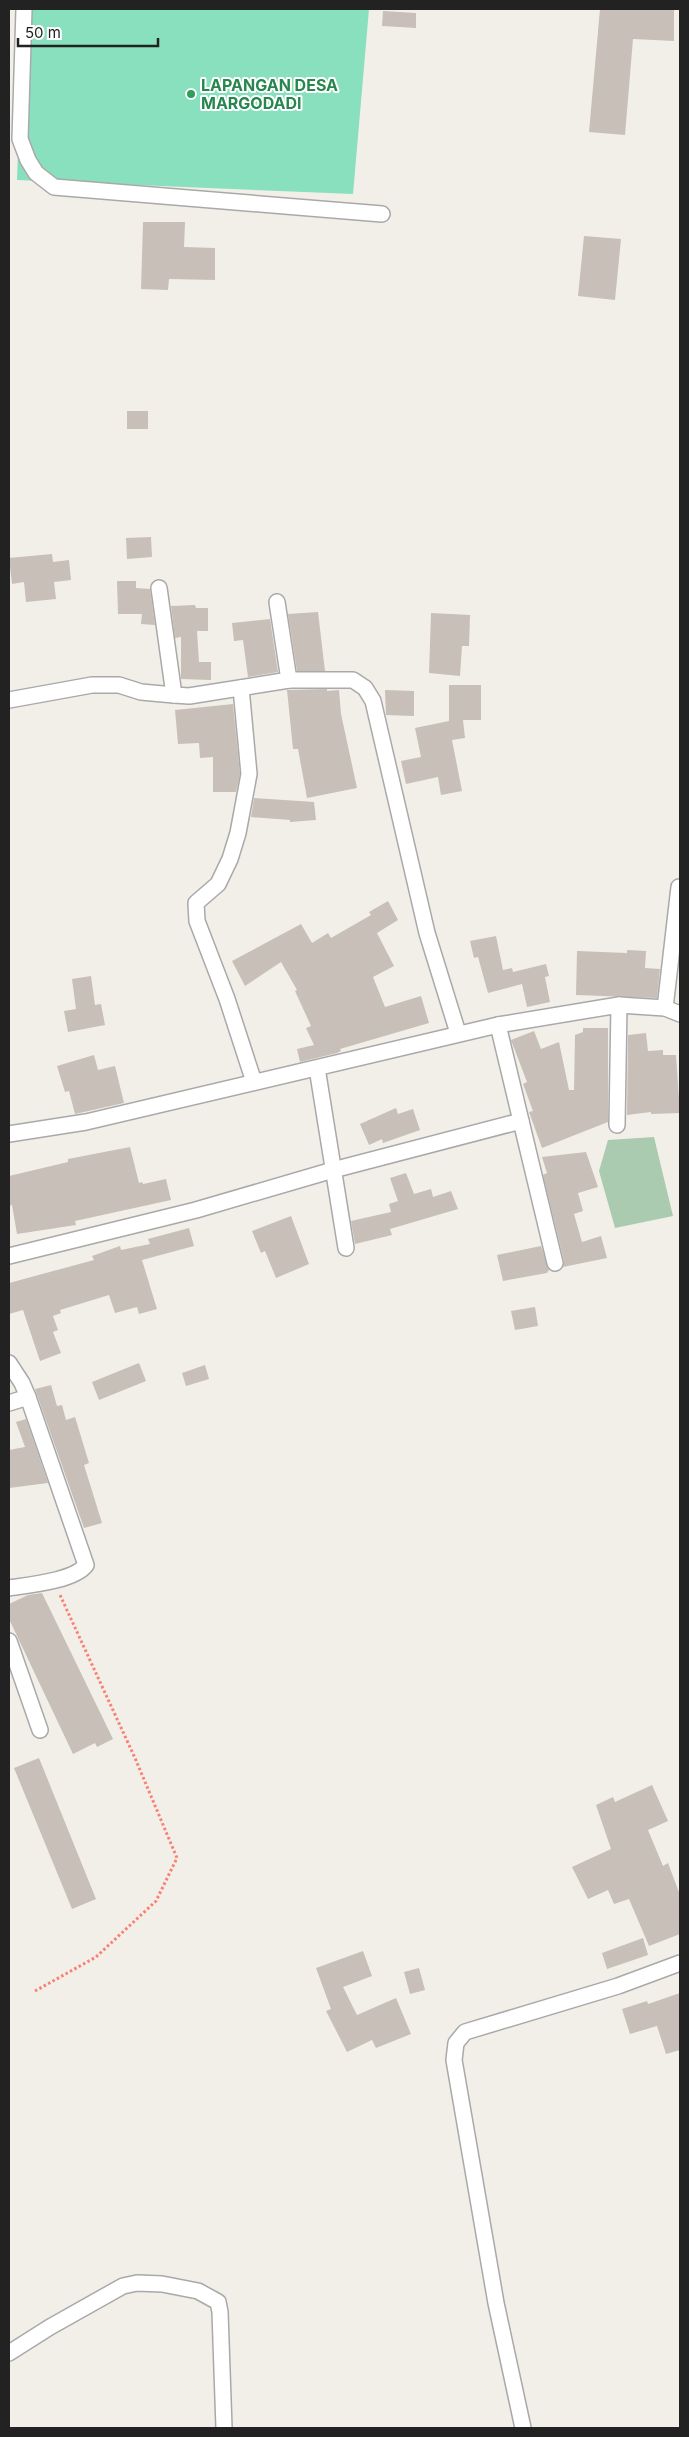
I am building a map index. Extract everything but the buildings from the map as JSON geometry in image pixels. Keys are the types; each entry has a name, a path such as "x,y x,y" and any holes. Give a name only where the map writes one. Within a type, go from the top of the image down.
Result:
{"street":[{"path":"24,9 20,139 28,160 36,173 54,187 62,190 382,214"},
{"path":"159,588 174,695"},
{"path":"277,602 289,680"},
{"path":"9,700 92,684 119,685 141,692 189,696 289,680 353,680 365,688 373,701 427,933 458,1033"},
{"path":"241,688 249,774 238,833 230,859 218,884 196,903 197,920 227,999 254,1082"},
{"path":"665,1008 679,887"},
{"path":"9,1134 86,1122 498,1025 619,1005 665,1008 680,1014"},
{"path":"617,1125 619,1005"},
{"path":"498,1025 555,1262"},
{"path":"317,1068 346,1248"},
{"path":"9,1256 196,1210 334,1170 521,1121"},
{"path":"9,1363 25,1390 86,1561 82,1570 53,1581 9,1588"},
{"path":"9,1403 25,1390"},
{"path":"9,1642 40,1730"},
{"path":"523,2428 496,2303 454,2060 456,2043 465,2032 618,1986 680,1963"},
{"path":"9,2353 50,2327 123,2286 137,2283 162,2284 198,2291 218,2302 220,2312 224,2428"}],"path":[{"path":"35,1991 96,1957 156,1901 177,1858 135,1758 53,1581"}],"green space":[{"name":"LAPANGAN DESA MARGODADI","path":"23,9 369,9 353,194 17,180"},
{"path":"654,1137 673,1216 615,1228 599,1171 608,1140"}],"place":[{"name":"LAPANGAN DESA MARGODADI","path":"191,94"}]}
